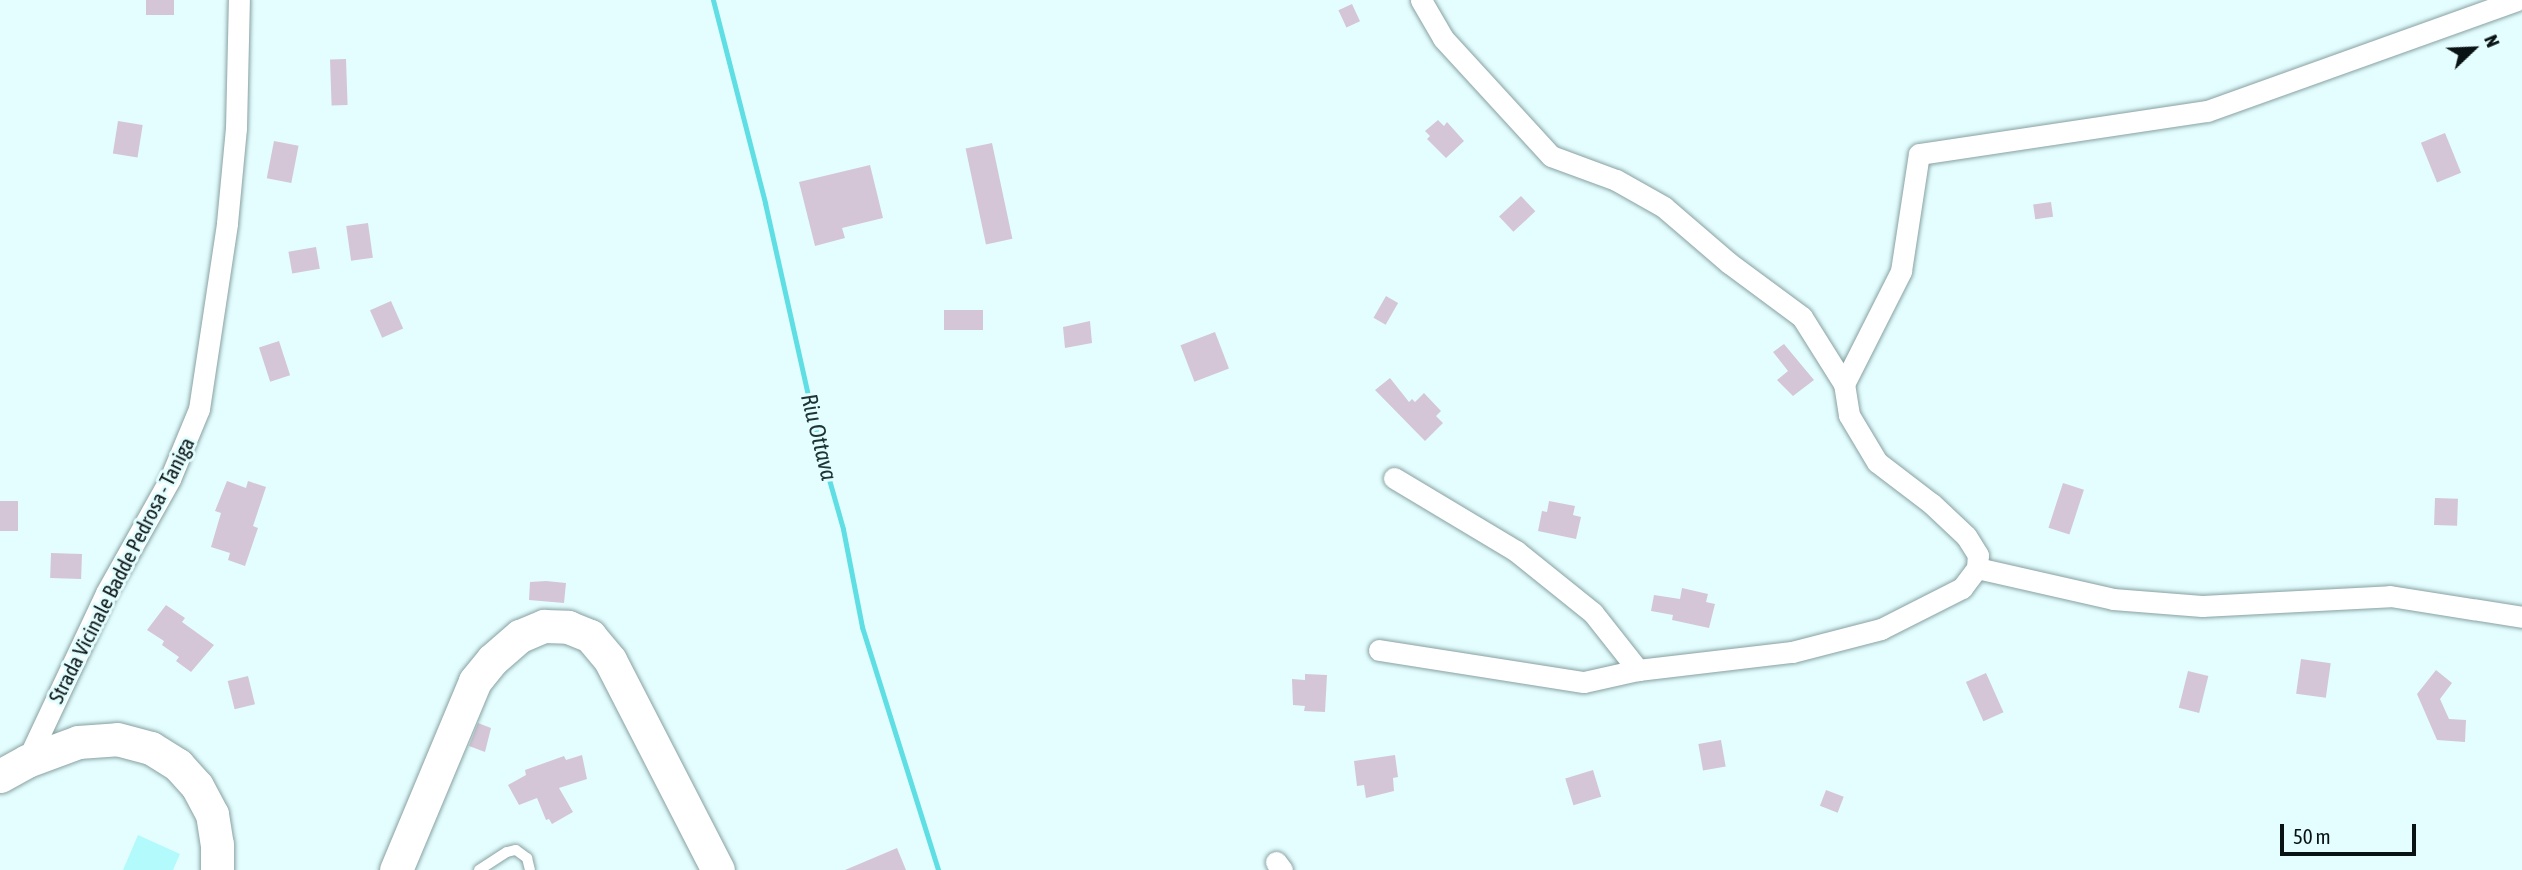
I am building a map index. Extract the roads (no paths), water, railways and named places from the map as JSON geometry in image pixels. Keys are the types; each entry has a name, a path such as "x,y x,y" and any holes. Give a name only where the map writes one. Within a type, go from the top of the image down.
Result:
{"main road":[{"path":"396,870 475,681 492,660 520,636 544,626 568,627 590,636 610,660 718,870"},
{"path":"14,769 94,739 135,743 164,755 197,786 212,814 217,844 217,870"}],"street":[{"name":"Strada Vicinale Badde Pedrosa - Taniga","path":"14,769 106,593 170,479 199,409 232,169 239,0"},
{"path":"1378,650 1584,682 1638,670 1792,652 1881,629 1962,588 1977,568 1978,555 1966,536 1933,504 1877,462 1849,415 1844,384 1802,317 1729,263 1664,207 1616,180 1551,156 1443,38 1421,0"},
{"path":"1844,384 1901,271 1919,154 2207,111 2517,0"},
{"path":"1394,478 1516,551 1593,613 1638,670"},
{"path":"1977,568 2113,599 2202,606 2390,596 2522,617"}],"lane":[{"path":"479,870 507,852 516,850 527,858 530,870"}],"waterway":[{"name":"Riu Ottava","path":"713,0 765,203 819,444 843,529 862,627 938,870"}]}
